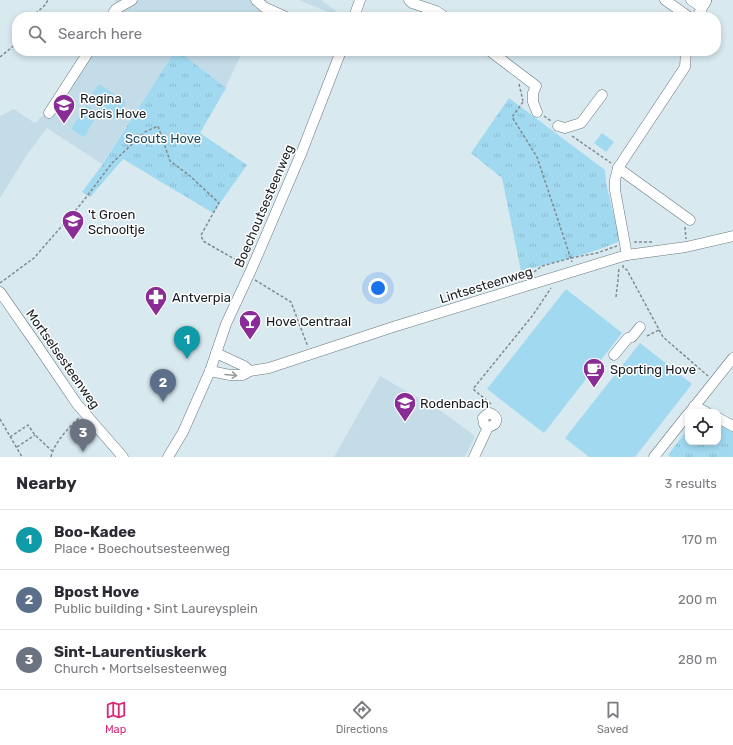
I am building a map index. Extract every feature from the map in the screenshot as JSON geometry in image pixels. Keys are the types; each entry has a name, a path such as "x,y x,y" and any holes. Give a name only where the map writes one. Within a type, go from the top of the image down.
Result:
{"street":[{"path":"114,12 116,9 132,0"},
{"path":"256,0 264,7 275,12"},
{"path":"356,12 360,0"},
{"path":"409,0 438,12"},
{"path":"665,0 683,12"},
{"path":"691,0 700,6 707,1"},
{"path":"700,12 707,1"},
{"path":"49,113 86,56"},
{"name":"Boechoutsesteenweg","path":"168,457 183,432 210,371 226,324 301,154 339,56"},
{"path":"497,56 536,86 533,93 537,112"},
{"path":"628,255 615,190 615,180 618,168 685,68 686,56"},
{"path":"558,126 565,128 581,123 602,95"},
{"path":"618,168 687,217"},
{"name":"Lintsesteenweg","path":"210,371 230,376 243,375 250,371 269,368 393,327 628,255 686,247 733,236"},
{"name":"Mortselsesteenweg","path":"0,292 77,404 122,457"},
{"path":"614,355 628,338 632,337 640,327"},
{"path":"216,353 244,366 250,371"},
{"path":"693,409 733,358"},
{"path":"474,457 488,427 484,424 483,418 490,413"},
{"path":"654,457 685,418"},
{"path":"721,420 733,426"}],"path":[{"path":"37,12 48,0"},
{"path":"0,57 12,47"},
{"path":"523,102 512,117 537,157 571,258"},
{"path":"0,283 34,258 81,204 112,163 144,132 158,126 170,161 219,203 201,235 203,241 250,272 291,302 311,354"},
{"path":"686,247 687,217"},
{"path":"526,278 542,266 597,253 616,246"},
{"path":"623,265 663,337 714,381"},
{"path":"616,297 618,267"},
{"path":"490,413 491,405 473,389 533,315 554,283"},
{"path":"647,336 659,330"},
{"path":"51,457 55,444 85,413"},
{"path":"0,419 22,457"},
{"path":"10,437 28,425 34,435 52,451"},
{"path":"17,447 34,435"}],"shaded area":[{"path":"114,0 267,0 261,12 110,12 117,2"},
{"path":"299,0 321,0 337,12 328,12"},
{"name":"Regina Pacis Hove","path":"82,56 172,56 102,164 47,128 26,156 0,198 0,116 14,109 35,123 46,113"},
{"path":"184,56 241,56 226,86 226,89"},
{"name":"Rodenbach","path":"380,376 441,411 475,436 465,457 334,457"}],"green space":[{"name":"Scouts Hove","path":"172,56 184,56 226,88 200,133 247,165 213,213 123,159 90,197 82,192 100,168"},
{"path":"99,84 126,102 115,119 87,100"},
{"path":"509,98 605,170 606,183 620,241 584,254 521,271 502,178 471,153"},
{"path":"86,105 99,112 84,137 71,129"},
{"path":"602,133 614,142 606,152 594,143"},
{"path":"566,289 622,333 544,433 487,389"},
{"path":"640,343 692,384 635,457 589,457 565,438"},
{"path":"721,424 733,430 733,457 671,457 668,455 685,433 685,445 721,445"}],"place":[{"name":"Regina Pacis Hove","path":"64,124"},
{"name":"'t Groen Schooltje","path":"73,240"},
{"name":"Antverpia","path":"156,316"},
{"name":"Hove Centraal","path":"250,340"},
{"name":"Boo-Kadee","path":"187,359"},
{"name":"Sporting Hove","path":"594,388"},
{"name":"Bpost Hove","path":"163,402"},
{"name":"Rodenbach","path":"405,422"},
{"name":"Sint-Laurentiuskerk","path":"83,452"}]}
